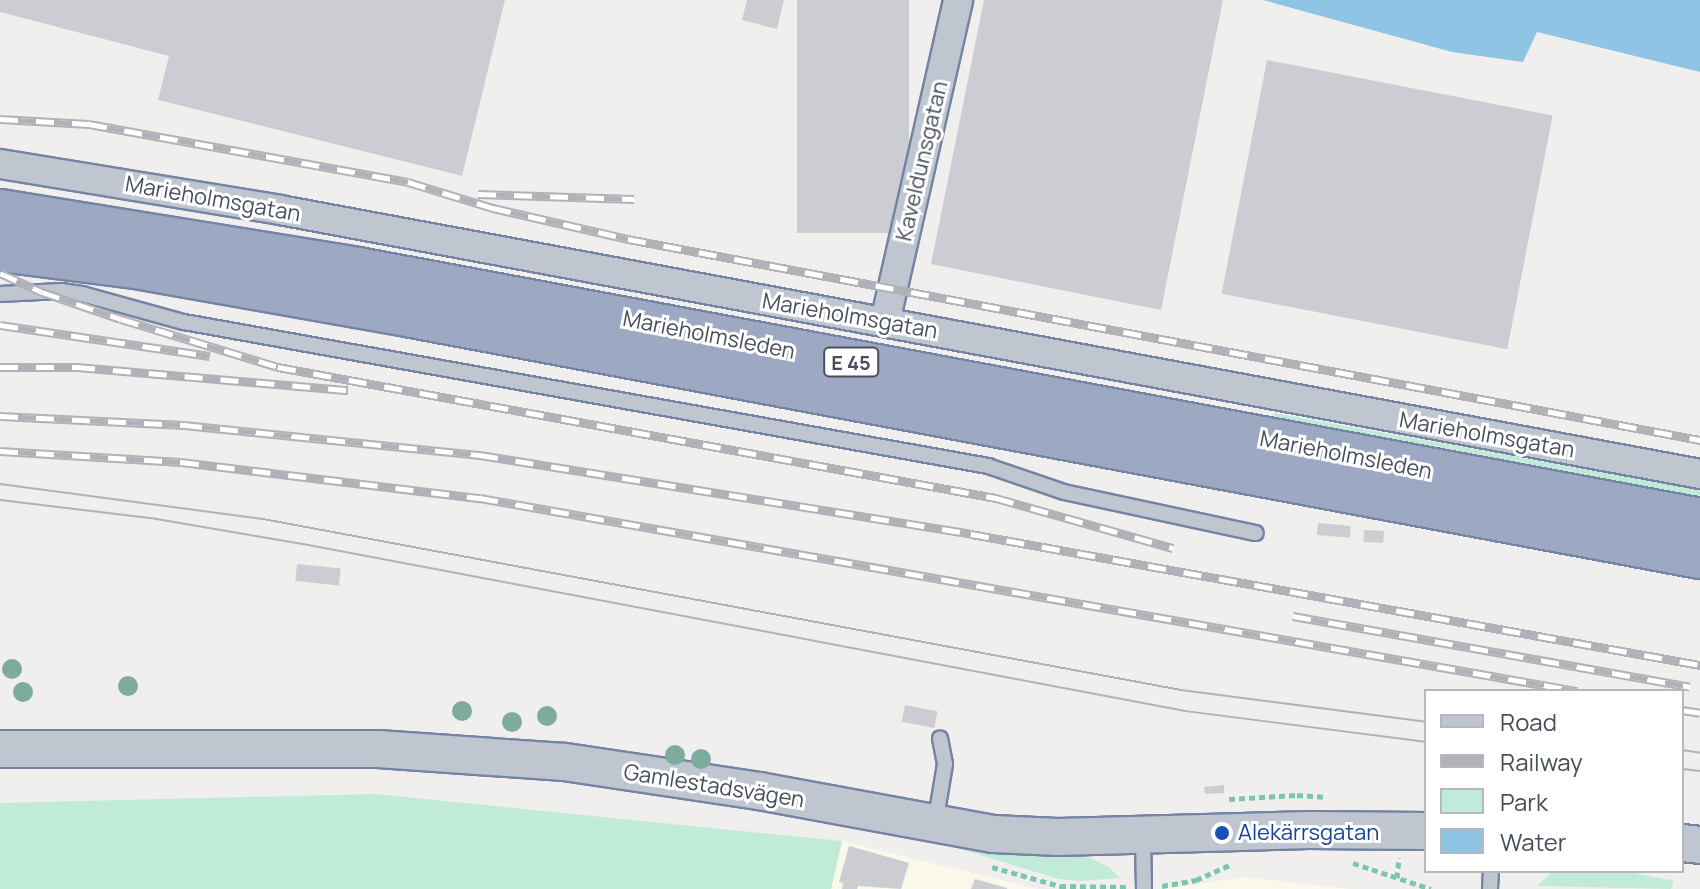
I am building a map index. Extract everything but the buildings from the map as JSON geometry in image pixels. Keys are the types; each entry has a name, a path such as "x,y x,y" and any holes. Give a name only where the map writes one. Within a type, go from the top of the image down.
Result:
{"highway":[{"name":"Marieholmsleden","path":"0,212 358,270 1700,521"},
{"name":"Marieholmsleden","path":"0,249 135,266 381,309 1700,556"}],"street":[{"name":"Kaveldunsgatan","path":"885,322 958,0"},
{"name":"Marieholmsgatan","path":"0,164 294,213 1700,474"},
{"name":"Gamlestadsvägen","path":"0,749 378,749 565,762 759,791 935,824 1045,837 1143,837 1309,830 1424,831"}],"lane":[{"path":"0,294 82,294 184,322 988,466 1064,492 1256,533"},
{"path":"935,824 945,764 940,738"},
{"path":"1143,837 1144,888"}],"path":[{"path":"978,863 1060,886 1144,888 1196,880 1244,860"},
{"path":"1340,861 1363,865 1431,889"}],"shaded area":[{"path":"842,841 1037,889 831,889"},
{"path":"1244,877 1351,889 1164,889"}],"green space":[{"path":"1274,413 1700,490 1700,502 1273,421"},
{"path":"375,794 842,841 831,889 0,889 0,803"},
{"path":"940,843 1086,856 1109,867 1120,878 1059,879"},
{"path":"1551,873 1634,873 1674,881 1671,889 1537,886"}],"water":[{"path":"1263,0 1700,0 1700,72 1537,32 1523,62 1452,52"}],"tram line":[{"path":"0,484 263,519 1181,690 1424,722"},
{"path":"0,500 156,519 303,544 1185,711 1424,742"},
{"path":"1684,750 1700,753"},
{"path":"1684,769 1700,771"}],"railway":[{"path":"0,119 89,124 408,182 493,208 628,239 1700,440"},
{"path":"478,194 634,199"},
{"path":"0,273 42,292 121,319 278,367 996,498 1173,548"},
{"path":"0,325 210,356"},
{"path":"0,367 77,367 348,390"},
{"path":"0,416 184,425 480,455 971,534 1700,665"},
{"path":"0,451 181,462 480,498 1566,689"},
{"path":"1293,616 1690,687"},
{"path":"1684,710 1700,713"}],"place":[{"name":"Alekärrsgatan","path":"1222,833"}]}
